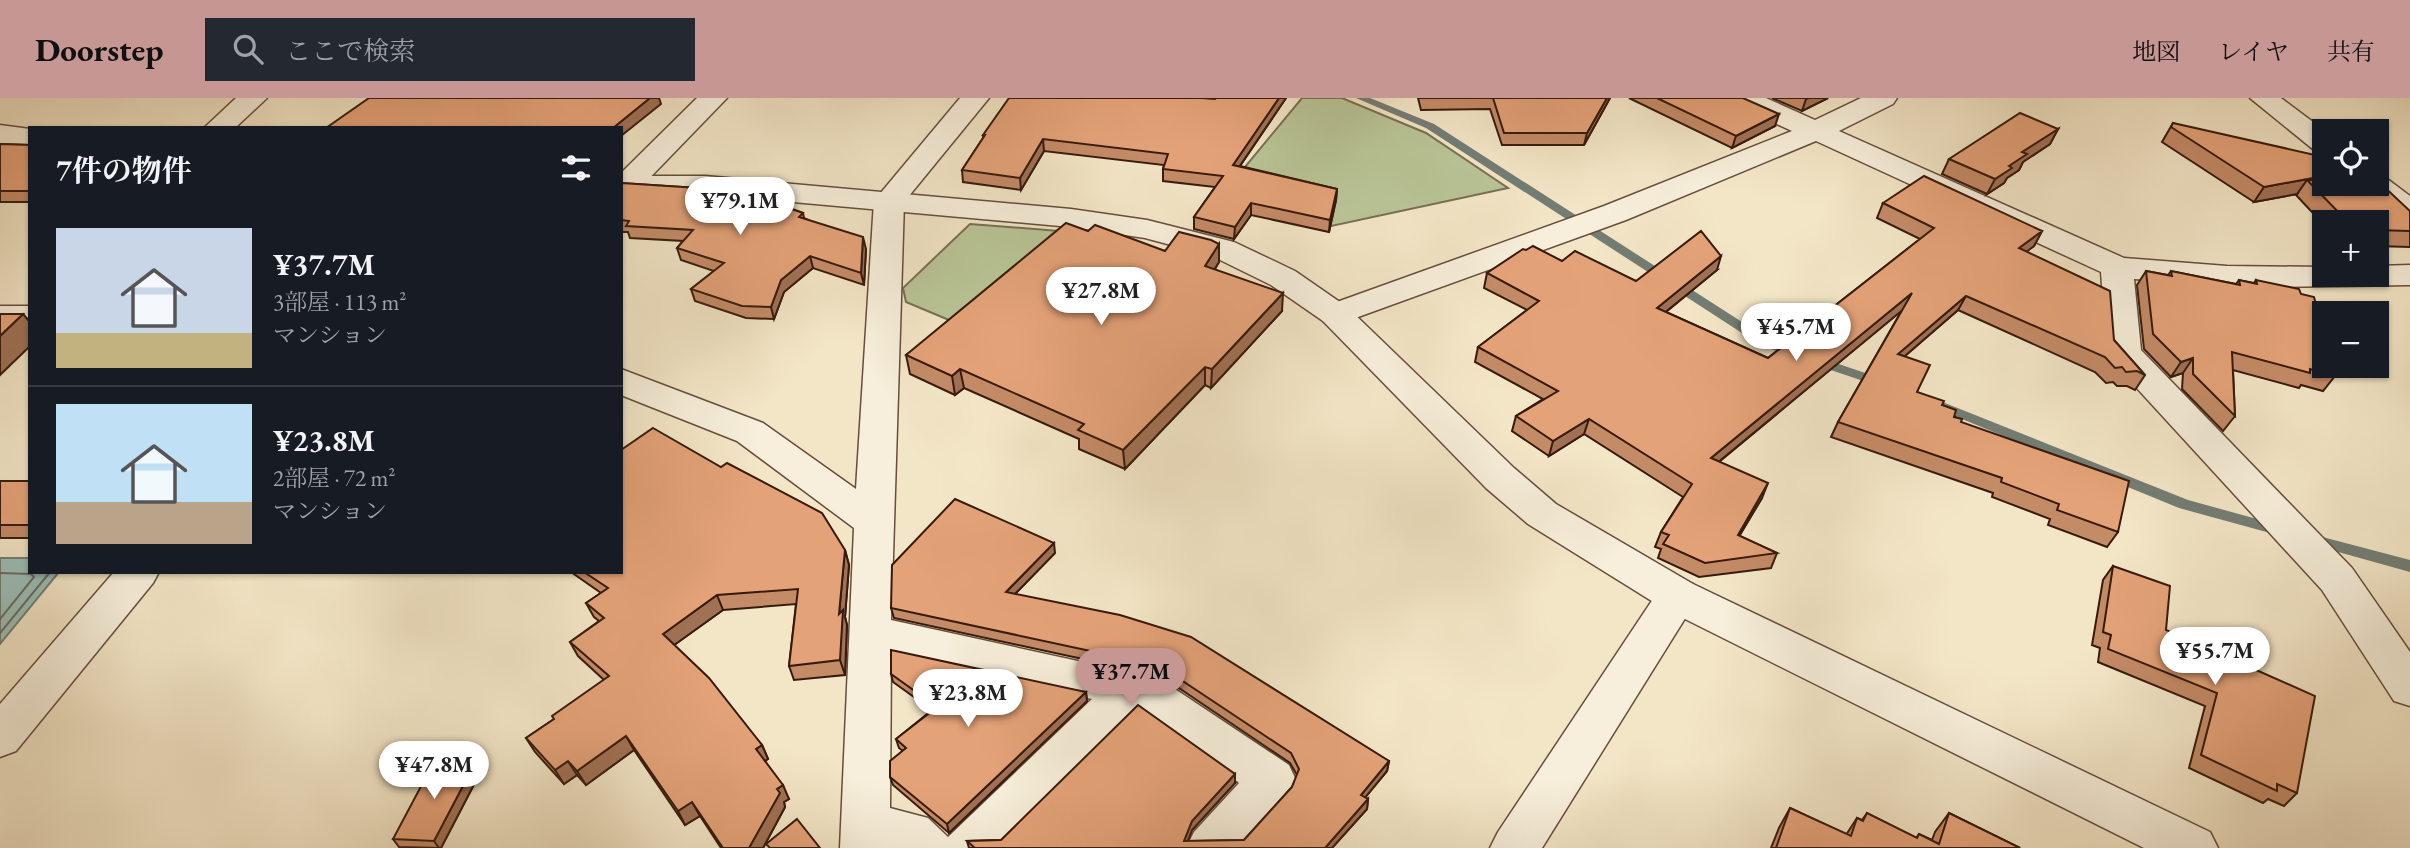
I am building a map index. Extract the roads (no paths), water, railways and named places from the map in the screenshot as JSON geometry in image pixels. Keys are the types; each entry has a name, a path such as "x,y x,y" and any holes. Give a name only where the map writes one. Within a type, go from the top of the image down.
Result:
{"street":[{"path":"220,126 253,98"},
{"path":"624,185 713,98"},
{"path":"928,848 911,834 865,837 869,633 889,201 975,98"},
{"path":"1743,98 2117,267 2154,272 2276,278 2410,275"},
{"path":"1335,314 1509,253 1721,172 1818,131 1883,98"},
{"path":"2264,98 2312,135"},
{"path":"0,135 28,138"},
{"path":"624,185 705,185 1071,218 1178,235 1223,249 1299,287 1335,314 1500,478 1542,514 1678,596 2193,848"},
{"path":"2389,195 2410,211"},
{"path":"2117,267 2124,353 2337,579 2410,688"},
{"path":"0,317 28,317"},
{"path":"623,382 750,432 874,522"},
{"path":"0,737 136,574"},
{"path":"1515,848 1678,596"},
{"path":"869,633 1144,692 1272,780 1211,848"},
{"path":"967,848 1130,690"}],"water":[{"path":"0,558 28,558 28,574 57,574 0,644"}],"waterway":[{"path":"1361,98 1430,126 1766,343 1799,354"},
{"path":"1818,361 1881,383"},
{"path":"1940,405 2184,504 2281,531"},
{"path":"2311,539 2410,566"}]}
